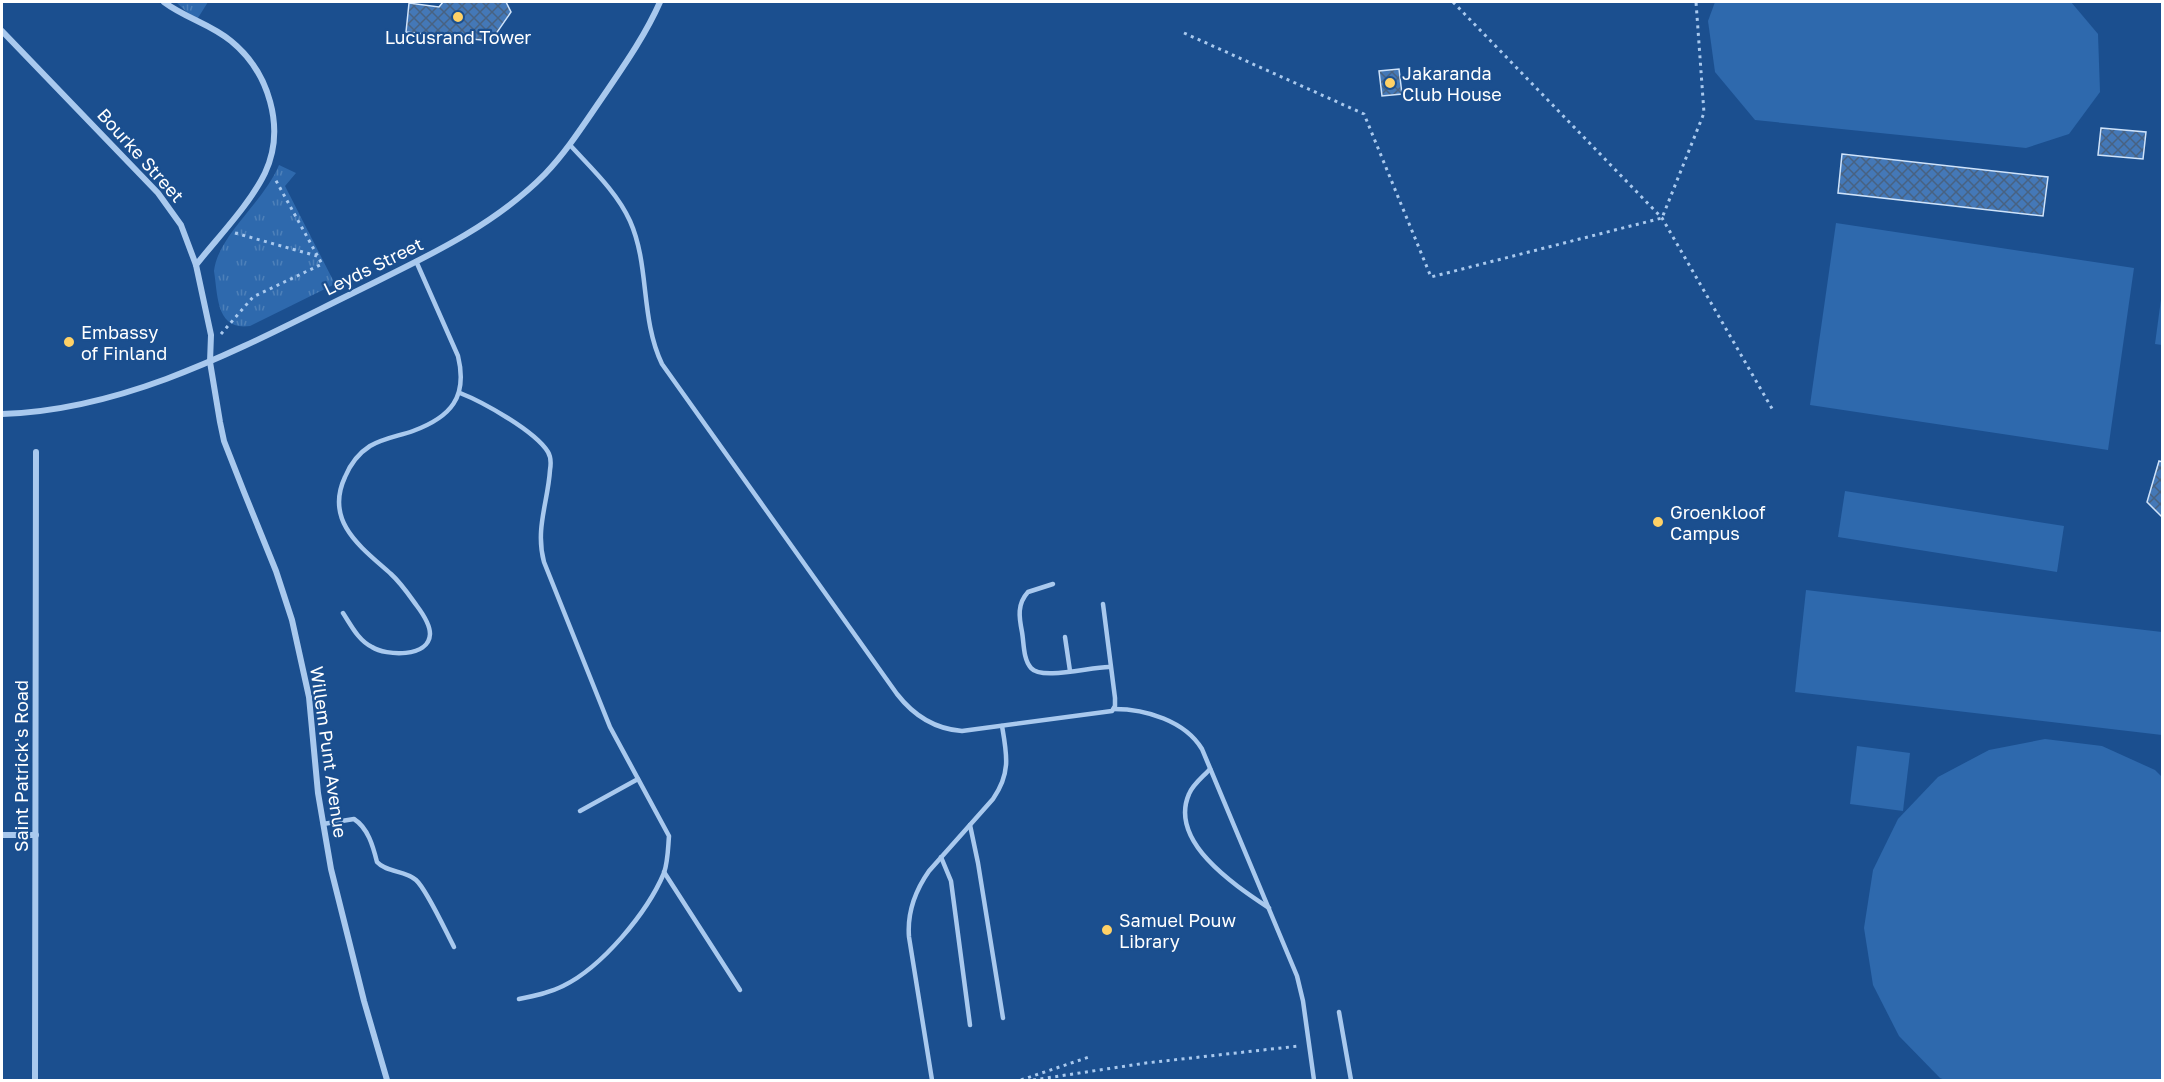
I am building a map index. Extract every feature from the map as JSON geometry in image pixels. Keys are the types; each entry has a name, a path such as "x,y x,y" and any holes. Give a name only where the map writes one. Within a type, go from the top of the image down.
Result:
{"street":[{"path":"164,2 230,39 242,51 256,70 270,98 274,123 268,165 258,185 196,265"},
{"name":"Leyds Street","path":"2,414 47,411 98,401 140,389 210,362 459,238 512,203 545,174 570,145 635,49 660,2"},
{"name":"Bourke Street","path":"2,31 158,193 181,225 196,265 211,334 210,362"},
{"name":"Willem Punt Avenue","path":"210,362 224,441 276,571 292,620 309,697 323,824 338,899 387,1080"},
{"name":"Saint Patrick's Road","path":"35,1080 36,452"},
{"path":"2,836 36,835"}],"lane":[{"path":"570,145 616,198 630,222 639,255 651,335 662,364 904,703 926,721 948,729 970,730 1103,713 1114,709 1142,711 1184,729 1198,743 1297,976 1303,1001 1314,1080"},
{"path":"343,613 359,638 375,649 396,654 407,653 422,648 428,641 428,626 418,606 393,576 372,558 346,530 340,512 339,499 347,472 364,450 382,440 440,418 455,404 460,393 461,368 458,356 416,261"},
{"path":"460,393 484,403 505,416 548,452 551,468 539,538 544,562 610,727 669,836 664,872 632,927 599,960 565,985 541,995 519,999"},
{"path":"1053,584 1028,592 1020,606 1019,616 1027,660 1031,668 1038,673 1110,667"},
{"path":"1103,604 1112,671 1114,709"},
{"path":"1065,637 1070,671"},
{"path":"932,1080 908,920 913,899 922,880 993,799 1005,779 1007,762 1002,726"},
{"path":"1210,769 1190,791 1188,798 1186,809 1191,837 1202,853 1224,876 1270,908"},
{"path":"580,811 638,779"},
{"path":"323,824 354,819 360,824 365,830 377,862 381,866 404,873 416,880 454,947"},
{"path":"970,825 1003,1018"},
{"path":"941,857 951,881 970,1025"},
{"path":"664,872 740,990"},
{"path":"1339,1012 1351,1080"}],"path":[{"path":"1454,2 1662,218 1774,412"},
{"path":"1662,218 1704,113 1696,2"},
{"path":"1184,33 1364,114 1431,277 1662,218"},
{"path":"211,347 253,297 322,264 268,165"},
{"path":"224,230 317,256"},
{"path":"1033,1080 1310,1045"},
{"path":"1021,1080 1089,1057"}],"green space":[{"path":"176,2 208,2 196,21"},
{"path":"1715,2 2071,2 2098,34 2100,92 2069,134 2026,148 1755,120 1715,72 1708,21"},
{"path":"279,165 296,173 285,186 335,284 250,326 239,326 231,323 225,317 218,301 214,271 217,258 232,231 263,192"},
{"path":"1836,223 2134,268 2108,450 1810,405"},
{"path":"2162,292 2162,345 2155,344"},
{"path":"1845,491 2064,526 2057,572 1838,537"},
{"path":"1806,590 2162,632 2162,735 1795,692"},
{"path":"2045,739 2102,746 2155,770 2162,777 2162,1078 2159,1080 1945,1080 1940,1078 1899,1036 1873,985 1864,928 1873,870 1898,819 1938,777 1989,750"},
{"path":"1857,746 1910,753 1903,811 1850,804"}],"building":[{"name":"Lucusrand Tower","path":"443,2 506,2 511,12 491,41 406,32 409,3 439,7"},
{"name":"Jakaranda Club House","path":"1399,69 1402,94 1382,96 1379,71"},
{"path":"2101,128 2146,132 2143,159 2098,155"},
{"path":"1842,154 2048,177 2043,216 1838,193"},
{"path":"2159,461 2163,462 2163,518 2147,502"}],"place":[{"name":"Lucusrand Tower","path":"458,17"},
{"name":"Jakaranda Club House","path":"1390,83"},
{"name":"Embassy of Finland","path":"69,342"},
{"name":"Groenkloof Campus","path":"1658,522"},
{"name":"Samuel Pouw Library","path":"1107,930"}]}
